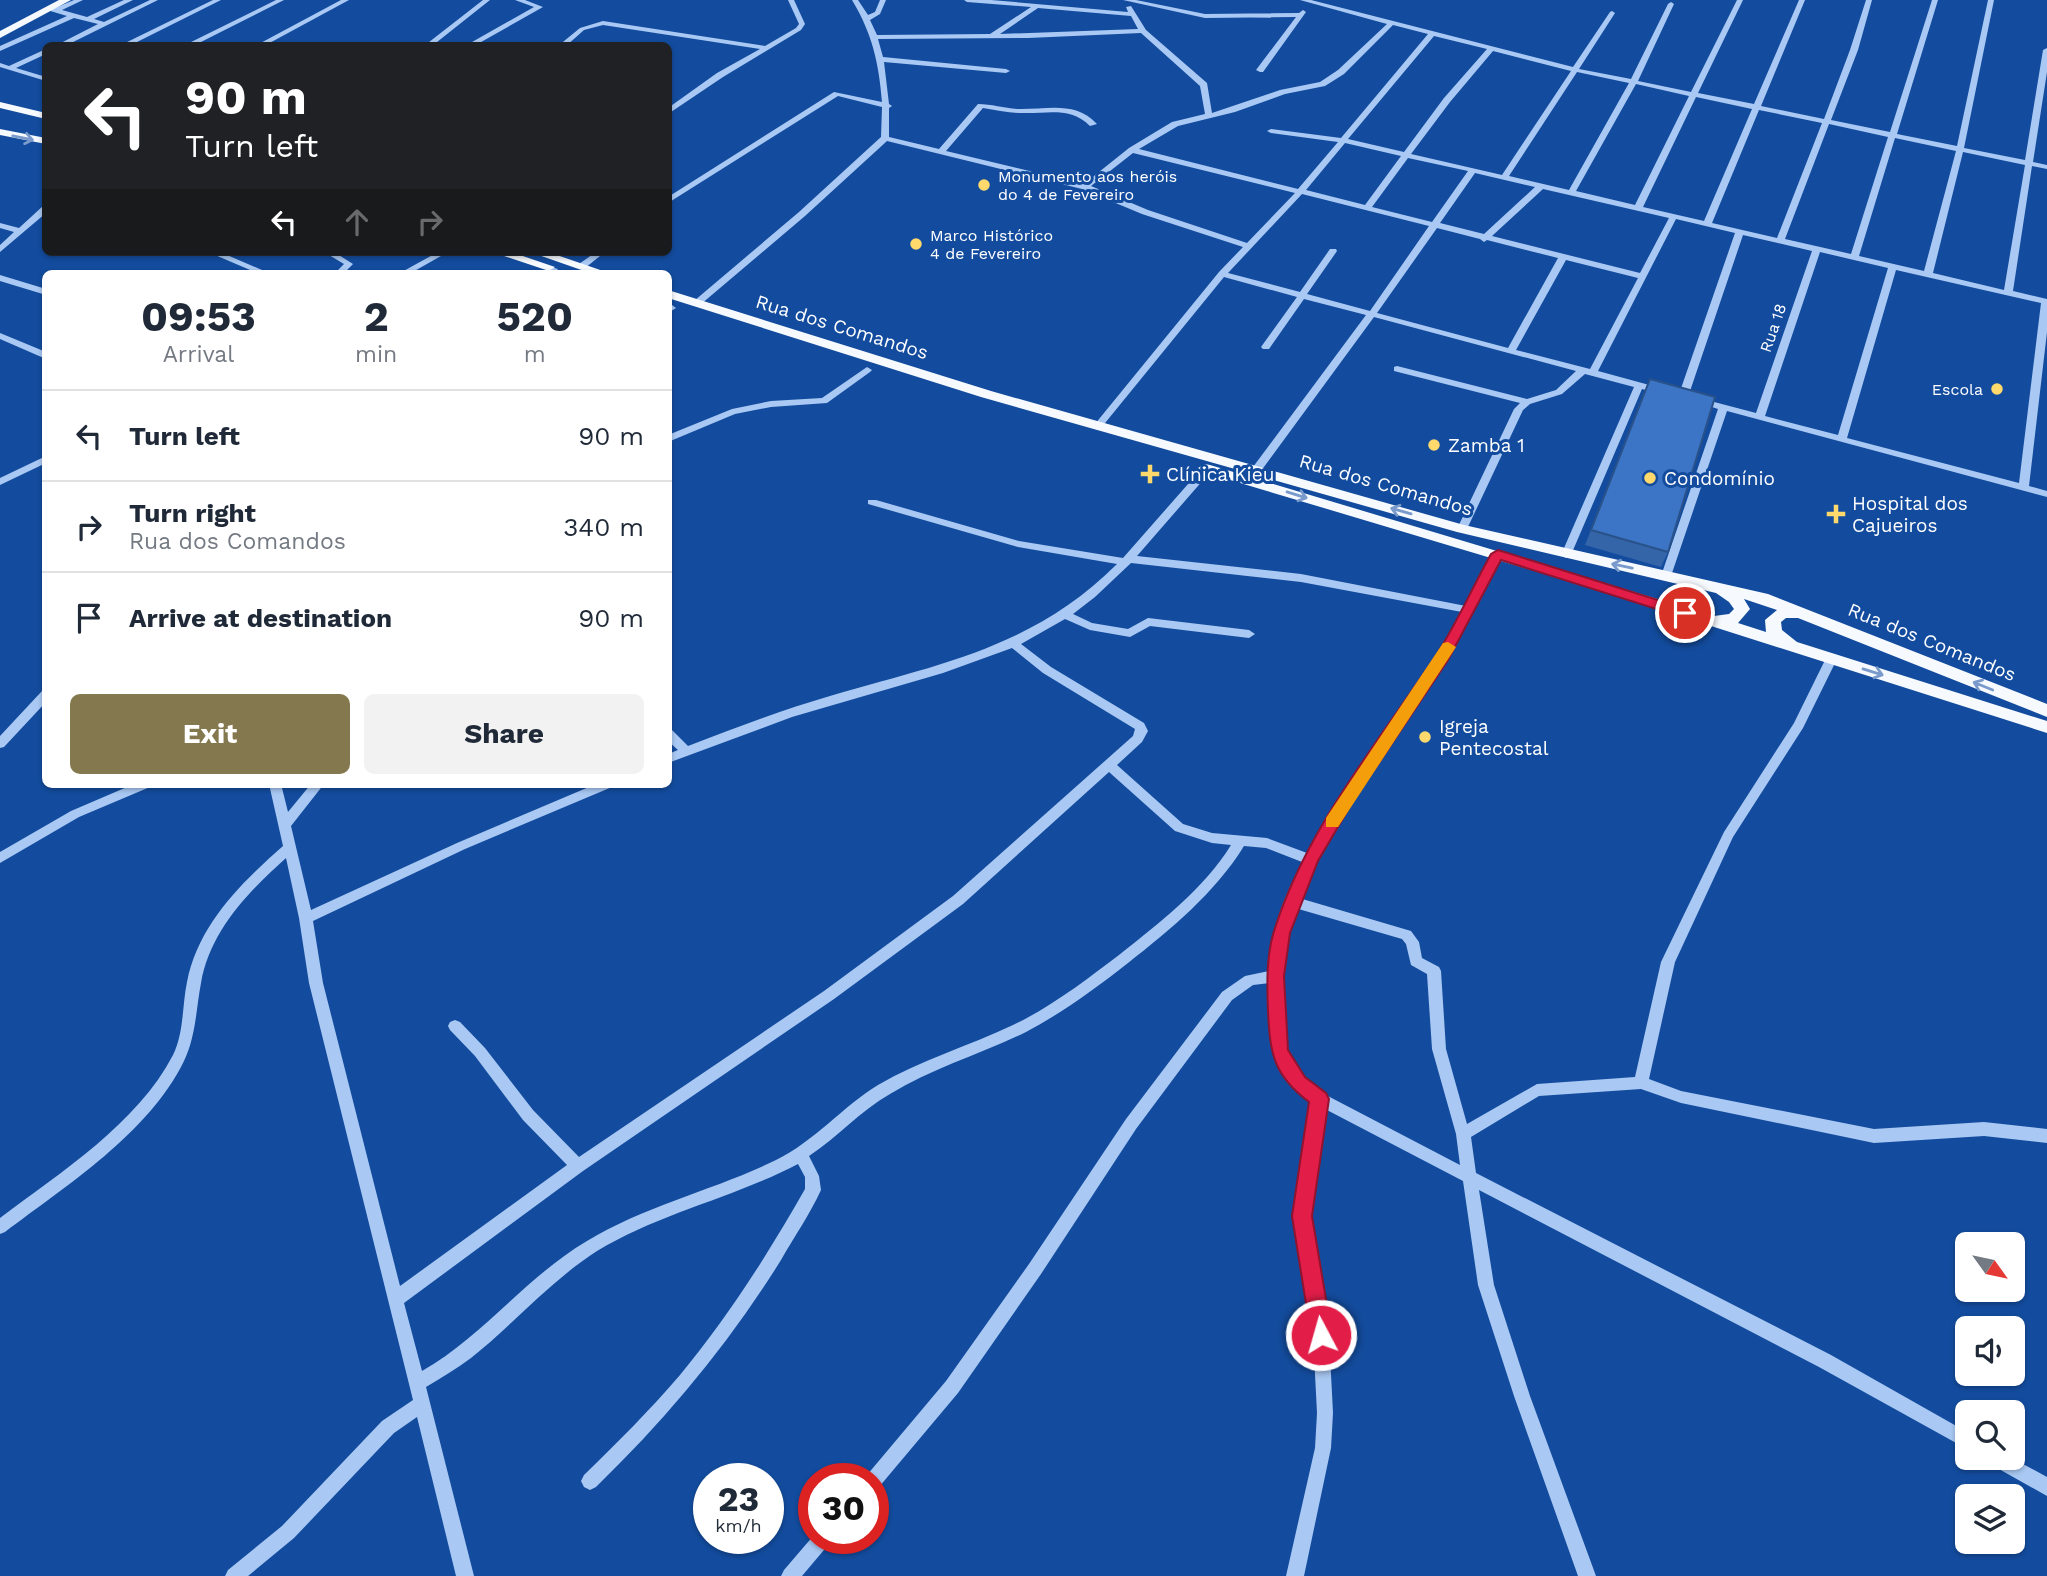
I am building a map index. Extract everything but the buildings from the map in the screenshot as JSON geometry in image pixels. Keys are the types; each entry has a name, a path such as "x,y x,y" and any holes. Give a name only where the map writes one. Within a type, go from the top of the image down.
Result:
{"main road":[{"path":"0,35 66,0"},
{"path":"0,22 52,6"},
{"path":"5,106 42,116"},
{"path":"0,123 12,117 5,106"},
{"path":"0,132 42,140"},
{"path":"510,256 550,270"},
{"path":"549,256 594,270"},
{"name":"Rua dos Comandos","path":"672,305 697,303 829,346 1098,426 1462,529 1566,555 1762,597 2047,710"},
{"name":"Rua dos Comandos","path":"672,306 867,370 1498,554 2047,727"},
{"path":"1706,621 1734,619 1742,609 1735,598 1713,585"},
{"path":"1807,652 1774,632 1773,620 1783,612 1821,619"}],"street":[{"path":"52,6 80,0"},
{"path":"66,42 155,0"},
{"path":"130,42 218,0"},
{"path":"194,42 281,0"},
{"path":"332,0 344,1"},
{"path":"432,42 487,0"},
{"path":"475,42 540,6 518,0"},
{"path":"672,109 720,75 792,35 802,24 791,0"},
{"path":"697,303 803,214 886,138 888,106 880,59 868,18 856,0"},
{"path":"868,18 878,13 883,0"},
{"path":"967,0 1132,14"},
{"path":"991,37 1048,0"},
{"path":"1126,0 1143,31 1204,85 1209,116"},
{"path":"1126,0 1205,16 1300,15"},
{"path":"1303,0 1431,35 1576,70 2047,167"},
{"path":"1638,208 1740,0"},
{"path":"1707,224 1802,0"},
{"path":"1780,241 1854,50 1869,0"},
{"path":"1854,258 1936,0"},
{"path":"1928,274 1960,149 1991,0"},
{"path":"88,19 124,1 142,6"},
{"path":"266,42 344,1"},
{"path":"1260,70 1300,15 1315,3"},
{"path":"1571,193 1634,82 1671,4"},
{"path":"52,6 105,24"},
{"path":"1504,178 1612,13"},
{"path":"0,48 75,15"},
{"path":"566,42 582,29 603,23 767,48"},
{"path":"1086,187 1132,150 1175,124 1283,92 1322,84 1341,72 1390,24"},
{"path":"51,26 61,29"},
{"path":"872,37 991,37 1143,31"},
{"path":"71,32 81,34"},
{"path":"1098,426 1222,274 1300,192 1431,35"},
{"path":"18,41 42,49"},
{"path":"1366,209 1491,49"},
{"path":"2008,293 2031,163 2047,50"},
{"path":"10,68 42,52"},
{"path":"880,59 1006,71"},
{"path":"0,65 42,78"},
{"path":"672,198 837,94 888,106"},
{"path":"943,149 981,106 1021,111 1053,108 1072,110 1087,117 1093,124"},
{"path":"1271,131 1341,140 2047,302 2024,488"},
{"path":"886,138 943,149 1086,187 1145,212 1248,246"},
{"path":"1132,150 1562,259 1642,276"},
{"path":"1256,469 1371,315 1472,170"},
{"path":"1484,239 1541,186"},
{"path":"0,249 42,212"},
{"path":"1593,373 1673,216"},
{"path":"0,225 20,231"},
{"path":"1683,397 1740,231"},
{"name":"Rua 18","path":"1760,418 1817,250"},
{"path":"1266,347 1333,251"},
{"path":"222,256 257,270"},
{"path":"334,256 350,266 344,270"},
{"path":"410,270 436,256"},
{"path":"582,266 596,256"},
{"path":"1511,351 1562,259"},
{"path":"1842,439 1894,267"},
{"path":"1222,274 2047,494"},
{"path":"0,278 42,291"},
{"path":"0,336 42,354"},
{"path":"1397,369 1527,402"},
{"path":"672,437 732,412 771,404 824,401 867,370"},
{"path":"1462,529 1519,409 1527,402 1559,391 1582,371"},
{"path":"1566,555 1639,385"},
{"path":"1665,576 1723,408"},
{"path":"0,482 42,461"},
{"path":"672,757 827,701 970,659 1013,643 1065,614 1128,561 1207,469"},
{"path":"872,502 1018,544 1128,561 1301,578 1469,610"},
{"path":"1498,554 1443,656 1346,798 1310,860 1282,933 1275,976 1279,1051 1298,1083 1319,1099 1825,1361 1955,1434"},
{"path":"1065,614 1090,626 1130,633 1149,622 1249,634"},
{"path":"396,1300 578,1166 829,995 958,900 1138,740 1142,731 1140,726 1047,670 1013,643"},
{"path":"1641,1083 1668,962 1728,835 1799,725 1831,659"},
{"path":"0,744 42,698"},
{"path":"672,737 687,751"},
{"path":"1110,766 1179,828 1212,838 1267,843 1310,860"},
{"path":"0,858 75,814 137,788"},
{"path":"276,788 306,918 316,983 419,1382 465,1576"},
{"path":"286,823 315,788"},
{"path":"306,918 461,846 599,788"},
{"path":"419,1382 454,1364 553,1273 591,1247 630,1226 801,1155 880,1092 913,1074 1025,1026 1051,1009 1166,924 1208,887 1229,863 1240,841"},
{"path":"0,1227 135,1116 163,1082 179,1056 201,954 211,934 256,877 288,849"},
{"path":"1293,902 1410,939 1416,961 1434,971 1439,1049 1463,1134 1486,1286 1522,1396 1587,1576"},
{"path":"888,1463 951,1387 1035,1269 1130,1124 1227,996 1250,980 1275,976"},
{"path":"455,1026 480,1052 528,1115 578,1166"},
{"path":"1463,1134 1537,1090 1641,1083 1681,1097 1874,1136 1899,1137 1984,1129 2047,1136"},
{"path":"1295,1576 1323,1448 1320,1316 1302,1216 1319,1099"},
{"path":"590,1481 657,1415 706,1360 733,1322 813,1190 812,1176 801,1155"},
{"path":"234,1576 288,1532 388,1427 423,1403"},
{"path":"2017,1470 2047,1487"},
{"path":"790,1576 810,1554"}],"slow traffic":[{"path":"1332,823 1448,647"}],"place":[{"name":"Monumento aos heróis do 4 de Fevereiro","path":"984,185"},
{"name":"Marco Histórico 4 de Fevereiro","path":"916,244"},
{"name":"Escola","path":"1997,389"},
{"name":"Zamba 1","path":"1434,445"},
{"name":"Clínica Kieu","path":"1150,474"},
{"name":"Condomínio","path":"1650,478"},
{"name":"Hospital dos Cajueiros","path":"1836,514"},
{"name":"Igreja Pentecostal","path":"1425,737"}],"route":[{"path":"1321,1335 1302,1216 1319,1099 1298,1083 1279,1051 1275,976 1282,933 1310,860 1346,798 1443,656 1498,554 1685,613"}]}
